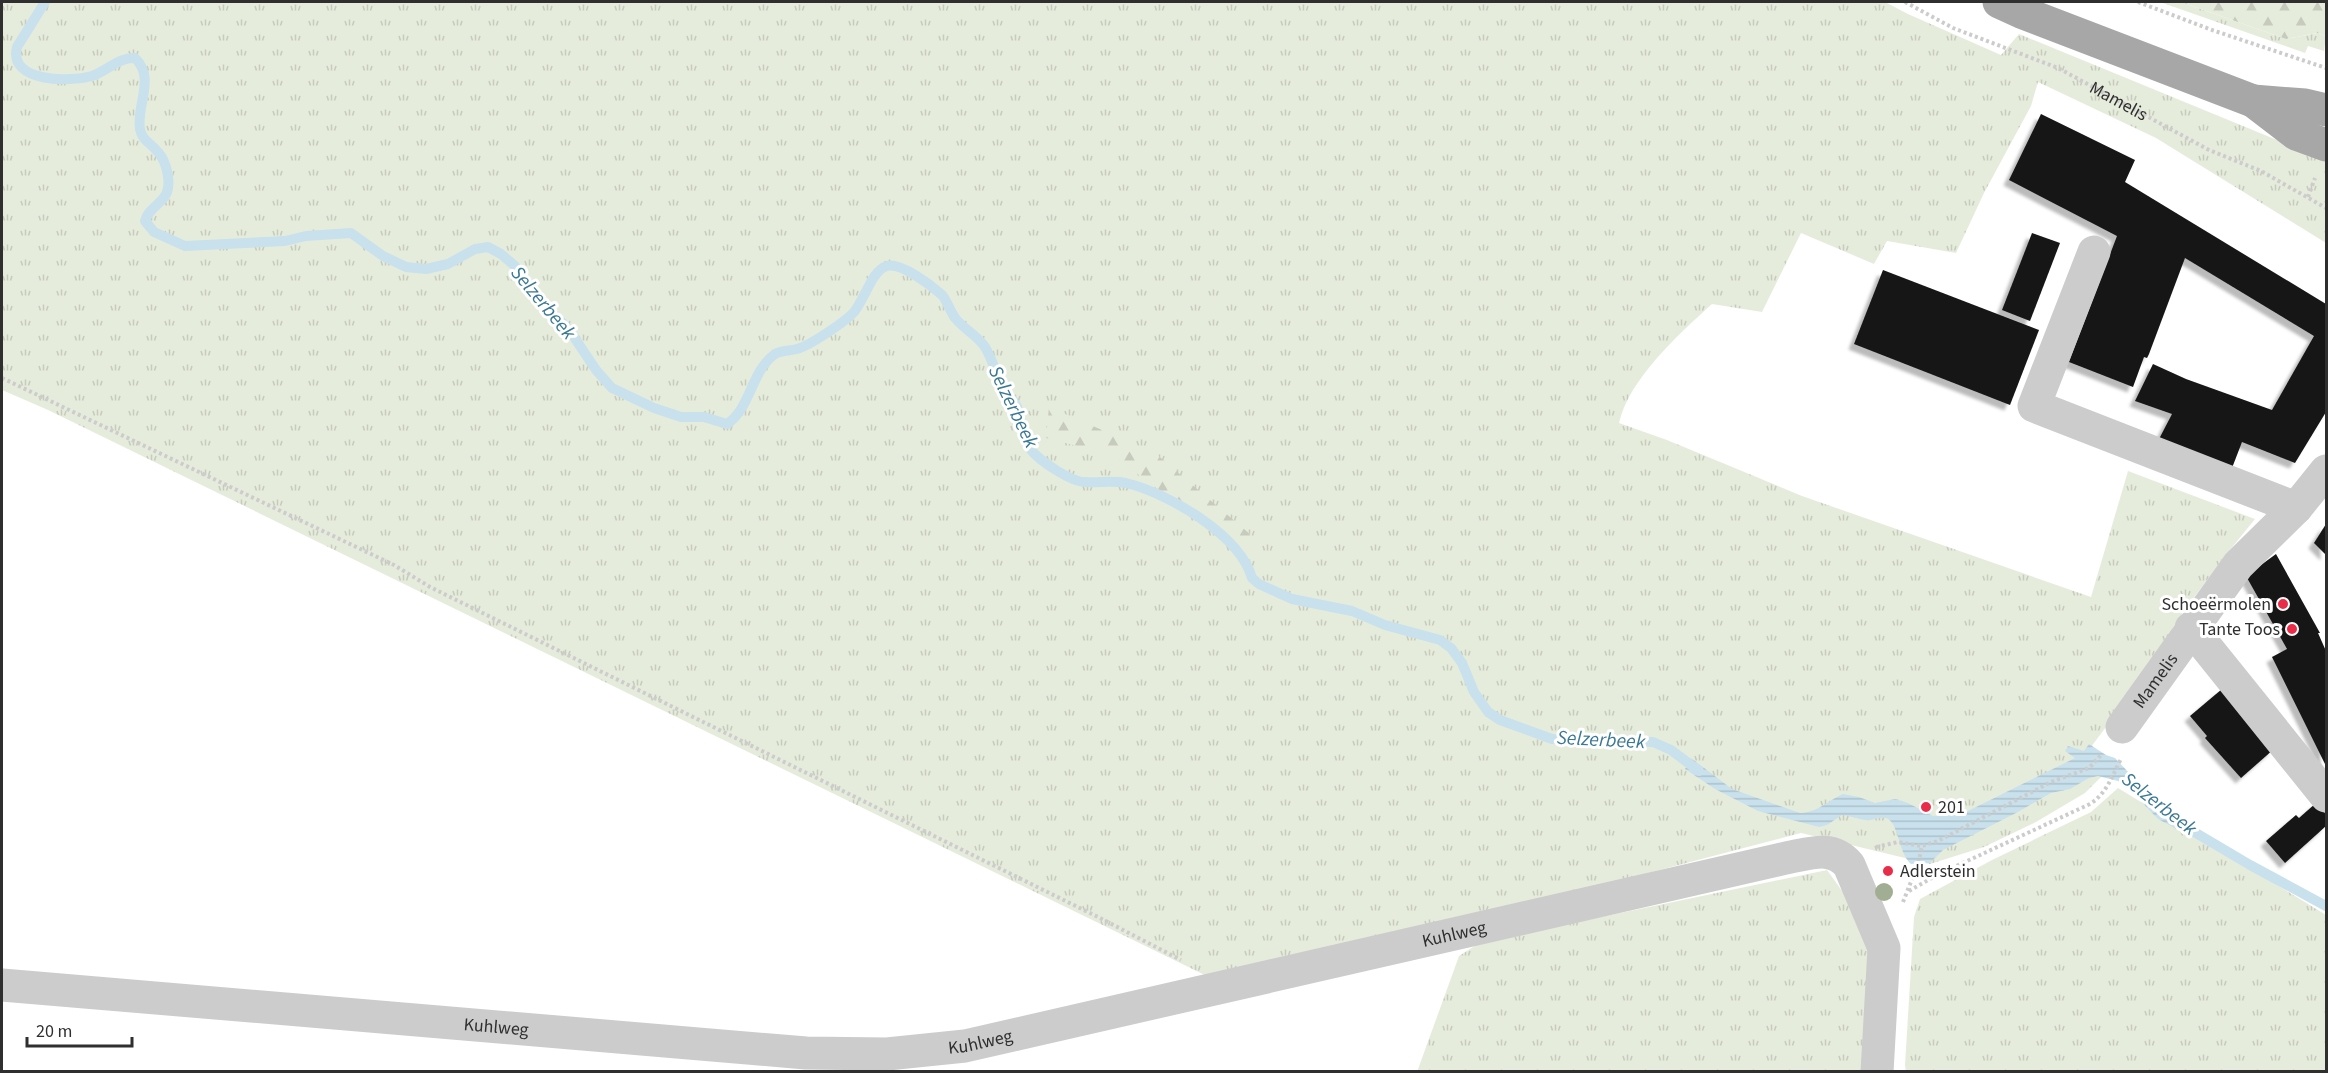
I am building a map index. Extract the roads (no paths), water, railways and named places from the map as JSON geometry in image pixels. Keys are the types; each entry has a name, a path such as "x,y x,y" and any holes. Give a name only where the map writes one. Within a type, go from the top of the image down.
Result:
{"main road":[{"path":"1999,2 2253,101 2296,134 2326,145"},
{"path":"2253,101 2305,105 2326,110"}],"street":[{"path":"2094,252 2034,406 2296,508"},
{"name":"Mamelis","path":"2122,742 2143,700 2191,627 2238,565 2296,508 2326,471"},
{"path":"2191,627 2326,796"},
{"name":"Kuhlweg","path":"2,985 806,1053 887,1054 964,1046 1774,861 1828,851 1841,855 1849,865 1884,948 1877,1071"}],"water":[{"path":"2089,744 2115,758 2131,775 2190,823 2182,832 2158,819 2125,785 2098,776 2089,778 2070,789 2051,793 1943,850 1930,863 1911,864 1903,853 1894,825 1886,818 1868,820 1842,815 1827,825 1819,827 1758,811 1715,789 1685,769 1691,758 1732,789 1800,813 1818,808 1843,794 1875,803 1895,799 1933,816 1966,812 2075,758 2065,751 2068,746 2084,751"}],"waterway":[{"name":"Selzerbeek","path":"45,2 17,47 17,59 22,68 31,74 43,77 70,79 92,76 129,58 135,58 141,66 145,83 139,120 140,129 144,138 162,158 168,178 167,193 145,221 154,232 185,246 285,241 306,236 351,233 383,256 406,267 426,269 448,264 475,249 488,247 515,266 547,307 570,331 596,370 612,388 654,408 681,417 704,417 727,424 741,409 767,361 775,354 803,347 818,339 854,312 877,273 887,266 900,268 916,276 942,295 956,319 982,343 1003,388 1016,405 1028,446 1048,465 1072,479 1126,483 1143,488 1181,506 1200,518 1233,546 1245,562 1252,578 1259,584 1292,599 1352,611 1385,625 1440,640 1451,648 1462,663 1474,692 1488,712 1500,720 1552,739 1653,742 1671,750 1699,771"},
{"name":"Selzerbeek","path":"2174,820 2326,906"}],"place":[{"name":"Schoeërmolen","path":"2283,604"},
{"name":"Tante Toos","path":"2292,629"},
{"name":"201","path":"1926,807"},
{"name":"Adlerstein","path":"1888,871"}]}
